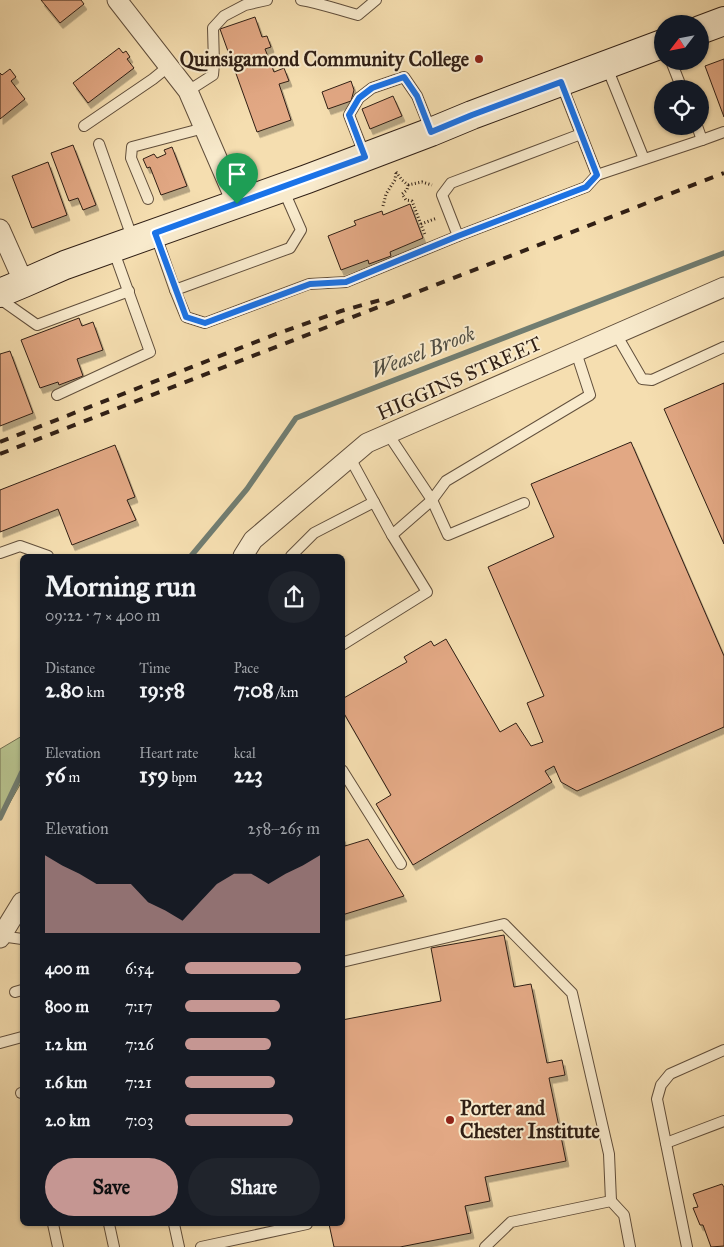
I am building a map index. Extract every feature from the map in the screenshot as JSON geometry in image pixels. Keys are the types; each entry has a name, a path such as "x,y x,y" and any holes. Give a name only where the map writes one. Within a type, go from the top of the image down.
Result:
{"main road":[{"path":"709,27 724,21"},
{"path":"12,288 66,264 283,188 654,47"}],"street":[{"path":"117,0 188,91 237,204"},
{"path":"2,236 12,288"},
{"name":"HIGGINS STREET","path":"246,554 253,540 367,443 724,287"},
{"path":"1,937 20,905"}],"lane":[{"path":"188,91 213,75 213,28 224,16 231,12 245,5 267,0"},
{"path":"301,0 317,2 358,15 376,0"},
{"path":"606,64 644,159"},
{"path":"84,126 153,80 169,66"},
{"path":"365,157 349,115 359,98 372,88 404,77 417,96 431,132"},
{"path":"561,82 597,175"},
{"path":"148,199 130,158 132,147 204,128"},
{"path":"98,144 134,240 175,290 186,317 205,323 310,284 346,282 458,236 586,187 597,175 724,132"},
{"path":"458,236 442,195 451,183 581,134"},
{"path":"700,135 702,140"},
{"path":"175,290 290,248 301,230 283,188"},
{"path":"56,394 150,352 129,290 134,240"},
{"path":"0,299 37,325 129,290"},
{"path":"616,334 642,379 652,380 724,346"},
{"path":"392,534 432,500 446,481 590,396 576,352"},
{"path":"388,434 432,500 448,535 524,503"},
{"path":"345,643 427,592 350,458"},
{"path":"293,554 314,533 374,502"},
{"path":"0,552 20,546 42,554"},
{"path":"345,775 401,864"},
{"path":"345,961 504,924 572,993 609,1154 611,1200 624,1215 630,1247"},
{"path":"1,937 20,939"},
{"path":"0,1043 20,1038"},
{"path":"687,1247 657,1099 661,1085 670,1074 724,1050"},
{"path":"666,1143 724,1121"},
{"path":"485,1247 511,1222 611,1200"},
{"path":"53,1226 58,1247"},
{"path":"109,1226 114,1247"},
{"path":"174,1226 179,1247"},
{"path":"201,1247 298,1226"}],"path":[{"path":"394,165 396,172 408,185"},
{"path":"383,206 386,194 395,180 396,172"},
{"path":"408,185 422,182 446,190"},
{"path":"408,185 407,190 402,194 406,200 412,201 425,235"}],"green space":[{"path":"20,737 20,785 0,820 0,749"}],"building":[{"path":"41,0 81,0 84,4 60,23"},
{"path":"255,17 262,37 267,36 271,47 265,49 274,72 284,68 289,81 279,84 291,120 257,132 220,29"},
{"path":"119,48 123,53 126,51 130,57 127,59 134,68 88,103 73,83"},
{"path":"724,59 724,117 706,70 709,70 709,65"},
{"path":"10,69 16,77 11,81 25,99 0,119 0,73 2,75"},
{"path":"351,81 354,90 351,101 328,109 322,92"},
{"path":"393,96 402,116 370,129 362,109"},
{"path":"73,145 96,205 83,210 78,198 69,201 51,153"},
{"path":"172,147 187,186 161,195 150,167 147,168 143,159 154,154 157,158 166,154 164,150"},
{"path":"48,162 67,215 32,228 12,176"},
{"path":"410,204 423,238 390,252 391,256 369,264 368,260 341,270 328,236 356,225 354,221 382,211 383,215"},
{"path":"79,318 82,326 93,322 103,350 77,359 83,376 59,385 58,382 40,388 21,340"},
{"path":"10,351 33,413 0,426 0,354"},
{"path":"724,383 724,544 664,409"},
{"path":"631,442 724,656 724,727 577,791 561,782 554,766 545,771 552,782 413,865 376,804 391,795 345,715 345,697 407,662 404,657 431,641 434,646 446,639 500,732 516,723 531,746 543,742 527,703 544,696 488,567 554,537 531,484"},
{"path":"115,445 135,497 127,500 136,520 72,545 58,509 0,532 0,490"},
{"path":"368,839 404,896 345,914 345,846"},
{"name":"Porter and Chester Institute","path":"504,935 514,987 531,984 547,1063 562,1060 565,1075 549,1078 566,1161 485,1177 490,1201 465,1206 471,1233 400,1247 334,1247 329,1226 345,1226 345,1019 441,1001 431,948"},
{"path":"722,1184 724,1187 724,1246 711,1247 703,1225 700,1225 693,1208 698,1207 693,1194"}],"waterway":[{"name":"Weasel Brook","path":"193,554 247,489 296,418 724,253"},
{"name":"Weasel Brook","path":"0,818 20,776"}],"railway":[{"path":"0,454 724,173"},
{"path":"0,442 276,334 341,311 384,299"}],"place":[{"name":"Quinsigamond Community College","path":"479,59"},
{"name":"Porter and Chester Institute","path":"450,1120"}],"route":[{"path":"404,77 417,96 431,132 561,82 597,175 586,187 458,236 346,282 310,284 205,323 186,317 155,233 237,204 365,157 349,115 359,98 372,88 404,77"}]}
